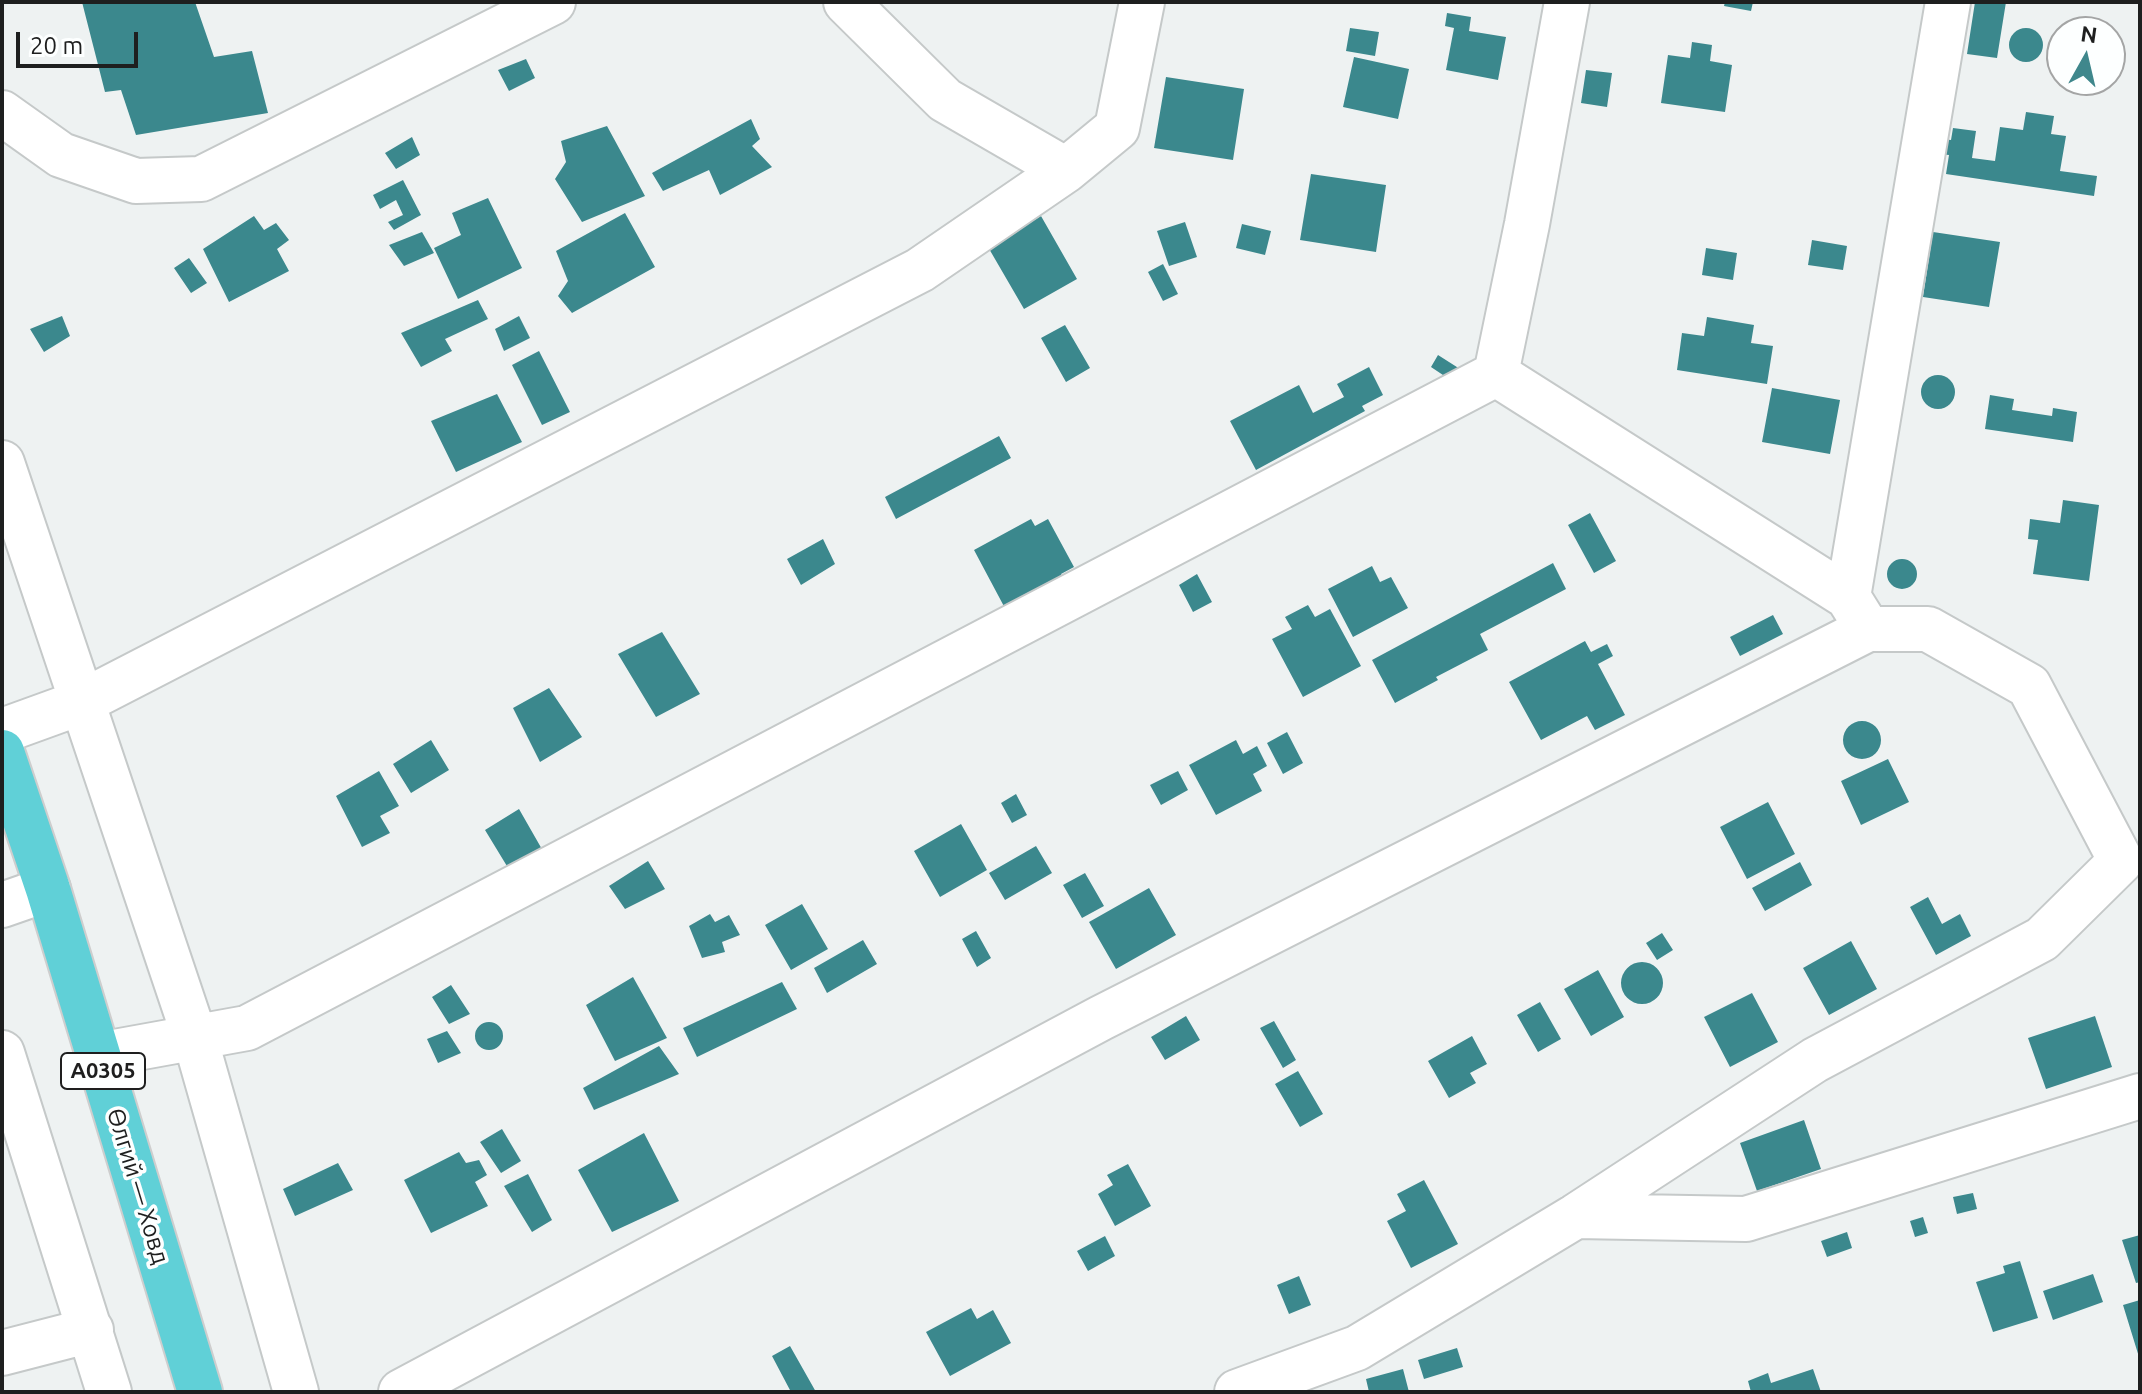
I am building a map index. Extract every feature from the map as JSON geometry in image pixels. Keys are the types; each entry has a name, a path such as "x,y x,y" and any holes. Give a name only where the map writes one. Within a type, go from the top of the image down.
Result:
{"highway":[{"name":"Өлгий — Ховд","path":"2,752 48,889 200,1392"}],"street":[{"path":"2,113 61,155 136,181 201,179 553,2"},
{"path":"846,2 945,100 1066,170"},
{"path":"2,731 82,702 920,270 1066,170 1117,128 1142,2"},
{"path":"1496,374 1567,2"},
{"path":"1858,613 1948,2"},
{"path":"1237,1392 1357,1348 1576,1216 1815,1060 2042,939 2130,855 2029,686 1928,629 1858,613 1496,374"},
{"path":"98,1055 247,1028 1496,374"},
{"path":"2,463 195,1038 296,1392"},
{"path":"401,1392 1858,613"},
{"path":"2,905 48,889"},
{"path":"2,1053 109,1392"},
{"path":"1576,1216 1746,1219 2140,1096"},
{"path":"2,1353 91,1330"}],"building":[{"path":"82,2 195,2 214,57 252,51 268,113 136,135 121,90 105,92"},
{"path":"1725,2 1753,2 1751,11 1724,6"},
{"path":"1975,2 2006,2 1997,58 1967,54"},
{"path":"1447,13 1471,17 1469,31 1506,37 1498,80 1446,70 1454,28 1445,26"},
{"path":"1350,28 1379,32 1375,56 1346,51"},
{"path":"2026,28 2038,33 2043,45 2038,57 2026,62 2014,57 2009,45 2014,33"},
{"path":"1692,42 1712,45 1710,61 1732,65 1725,112 1661,103 1668,55 1690,58"},
{"path":"1354,57 1409,69 1398,119 1343,107"},
{"path":"526,59 535,78 509,91 498,70"},
{"path":"1586,70 1612,73 1607,107 1581,103"},
{"path":"1166,77 1244,89 1233,160 1154,148"},
{"path":"2026,112 2054,116 2051,134 2066,136 2060,171 2097,176 2094,196 1946,174 1949,155 1939,154 1942,139 1951,140 1953,128 1976,131 1972,158 1995,161 2000,127 2023,130"},
{"path":"751,119 760,139 752,146 772,167 720,195 709,170 663,191 652,173"},
{"path":"607,126 645,196 582,222 555,179 566,162 561,141"},
{"path":"412,137 420,155 396,169 385,153"},
{"path":"1311,174 1386,185 1376,252 1300,240"},
{"path":"403,180 421,215 394,230 388,222 403,215 396,200 380,209 373,195"},
{"path":"488,198 522,268 458,299 434,248 461,235 452,213"},
{"path":"625,213 655,267 572,313 558,296 568,281 556,251"},
{"path":"254,216 264,230 276,223 289,240 277,249 289,271 229,302 203,249"},
{"path":"1041,216 1077,279 1024,309 988,247"},
{"path":"1185,222 1197,257 1169,266 1157,231"},
{"path":"1242,224 1271,231 1265,255 1236,248"},
{"path":"422,232 434,253 404,266 389,245"},
{"path":"1933,232 2000,242 1989,307 1923,297"},
{"path":"1812,240 1847,246 1843,270 1808,265"},
{"path":"1706,248 1737,253 1733,280 1702,275"},
{"path":"189,258 207,283 191,293 174,268"},
{"path":"1163,264 1178,294 1163,301 1148,272"},
{"path":"478,300 488,319 445,339 452,351 421,367 401,333"},
{"path":"62,316 70,336 44,352 30,329"},
{"path":"519,316 530,338 504,351 495,329"},
{"path":"1707,317 1754,325 1751,343 1773,346 1767,384 1677,370 1682,333 1704,336"},
{"path":"1065,325 1090,368 1066,382 1041,338"},
{"path":"539,351 570,412 542,425 512,365"},
{"path":"1438,355 1460,369 1452,381 1431,367"},
{"path":"1369,367 1383,395 1362,406 1365,411 1256,470 1230,421 1299,385 1313,413 1344,397 1337,384"},
{"path":"1938,375 1950,380 1955,392 1950,404 1938,409 1926,404 1921,392 1926,380"},
{"path":"1772,388 1840,400 1830,454 1762,442"},
{"path":"497,394 522,442 456,472 431,421"},
{"path":"1990,395 2014,399 2012,410 2052,416 2053,408 2077,412 2073,442 1985,429"},
{"path":"999,436 1011,458 896,519 885,497"},
{"path":"2063,500 2099,505 2089,581 2033,574 2038,540 2028,539 2030,519 2060,523"},
{"path":"1590,513 1616,561 1594,573 1568,525"},
{"path":"1031,519 1035,526 1048,519 1074,567 1061,574 1065,582 1007,612 974,550"},
{"path":"823,539 835,564 801,585 787,559"},
{"path":"1902,559 1912,564 1917,574 1912,584 1902,589 1892,584 1887,574 1892,564"},
{"path":"1553,563 1566,589 1480,634 1488,650 1395,703 1372,660"},
{"path":"1372,566 1380,582 1391,577 1408,608 1353,637 1328,589"},
{"path":"1197,574 1212,602 1193,612 1179,585"},
{"path":"1308,605 1315,617 1330,609 1361,666 1303,697 1272,639 1292,629 1285,617"},
{"path":"1773,615 1783,634 1740,656 1730,637"},
{"path":"662,632 700,694 656,717 618,654"},
{"path":"1585,641 1591,652 1607,644 1613,656 1598,664 1625,715 1595,730 1587,716 1541,740 1509,682"},
{"path":"549,688 582,737 540,762 513,708"},
{"path":"1862,721 1876,726 1881,740 1876,754 1862,759 1848,754 1843,740 1848,726"},
{"path":"1287,732 1303,763 1283,774 1267,743"},
{"path":"431,740 449,770 411,793 393,764"},
{"path":"1236,740 1243,754 1257,746 1267,766 1253,774 1262,791 1216,815 1189,765"},
{"path":"1888,759 1909,802 1861,825 1841,781"},
{"path":"379,771 399,806 380,816 390,833 362,847 336,796"},
{"path":"1178,771 1188,790 1161,805 1150,785"},
{"path":"1016,794 1027,815 1012,823 1001,803"},
{"path":"1768,802 1795,854 1747,879 1720,827"},
{"path":"519,809 547,858 513,876 485,830"},
{"path":"961,824 987,870 940,897 914,851"},
{"path":"1036,846 1052,873 1005,900 989,873"},
{"path":"648,861 665,889 625,909 609,886"},
{"path":"1800,862 1812,885 1765,911 1752,888"},
{"path":"1085,873 1104,906 1082,918 1063,885"},
{"path":"1149,888 1176,935 1116,969 1089,922"},
{"path":"1928,897 1942,924 1960,914 1971,936 1936,955 1910,907"},
{"path":"802,904 828,949 791,970 765,925"},
{"path":"710,914 715,922 729,915 740,935 722,942 725,952 702,958 689,926"},
{"path":"976,931 991,958 977,967 962,939"},
{"path":"1662,933 1673,950 1657,960 1646,943"},
{"path":"863,940 877,964 827,993 814,968"},
{"path":"1851,941 1877,989 1829,1015 1803,968"},
{"path":"1642,962 1657,968 1663,983 1657,998 1642,1004 1627,998 1621,983 1627,968"},
{"path":"1598,970 1624,1017 1591,1036 1564,989"},
{"path":"633,977 667,1038 615,1061 586,1005"},
{"path":"782,982 797,1009 697,1057 683,1028"},
{"path":"451,985 470,1014 449,1024 432,997"},
{"path":"1752,993 1778,1042 1730,1067 1704,1017"},
{"path":"1540,1002 1561,1039 1538,1052 1517,1015"},
{"path":"1186,1016 1200,1040 1165,1060 1151,1037"},
{"path":"2095,1016 2112,1067 2046,1089 2028,1038"},
{"path":"1274,1021 1296,1060 1283,1068 1260,1028"},
{"path":"489,1022 499,1026 503,1036 499,1046 489,1050 479,1046 475,1036 479,1026"},
{"path":"447,1031 461,1053 438,1063 427,1039"},
{"path":"1472,1036 1487,1064 1470,1073 1476,1083 1449,1098 1428,1061"},
{"path":"659,1046 679,1074 594,1110 583,1088"},
{"path":"1298,1071 1323,1114 1300,1127 1275,1084"},
{"path":"1804,1120 1821,1169 1757,1191 1740,1143"},
{"path":"502,1129 521,1161 501,1173 480,1142"},
{"path":"644,1133 679,1201 612,1232 578,1170"},
{"path":"459,1152 466,1163 479,1160 487,1175 475,1182 488,1206 431,1233 404,1180"},
{"path":"338,1163 353,1190 295,1216 283,1189"},
{"path":"1128,1164 1151,1206 1115,1226 1098,1194 1113,1185 1107,1175"},
{"path":"528,1174 552,1220 532,1232 504,1186"},
{"path":"1424,1180 1458,1244 1411,1268 1387,1221 1406,1211 1397,1194"},
{"path":"1973,1193 1977,1209 1957,1214 1953,1197"},
{"path":"1923,1217 1928,1233 1915,1237 1910,1221"},
{"path":"1847,1232 1852,1248 1827,1257 1821,1241"},
{"path":"2140,1235 2140,1282 2136,1283 2122,1240"},
{"path":"1105,1236 1115,1256 1088,1271 1077,1251"},
{"path":"2020,1261 2038,1318 1993,1332 1976,1282 2005,1273 2003,1266"},
{"path":"2093,1274 2103,1302 2053,1320 2043,1291"},
{"path":"1299,1276 1311,1305 1289,1314 1277,1285"},
{"path":"2140,1300 2140,1357 2139,1357 2123,1305"},
{"path":"971,1308 977,1319 993,1310 1011,1343 950,1376 926,1332"},
{"path":"790,1346 816,1392 791,1392 772,1356"},
{"path":"1457,1348 1463,1367 1424,1379 1418,1360"},
{"path":"1403,1369 1409,1392 1369,1392 1366,1379"},
{"path":"1813,1369 1821,1392 1751,1392 1748,1381 1768,1373 1771,1383"}]}
